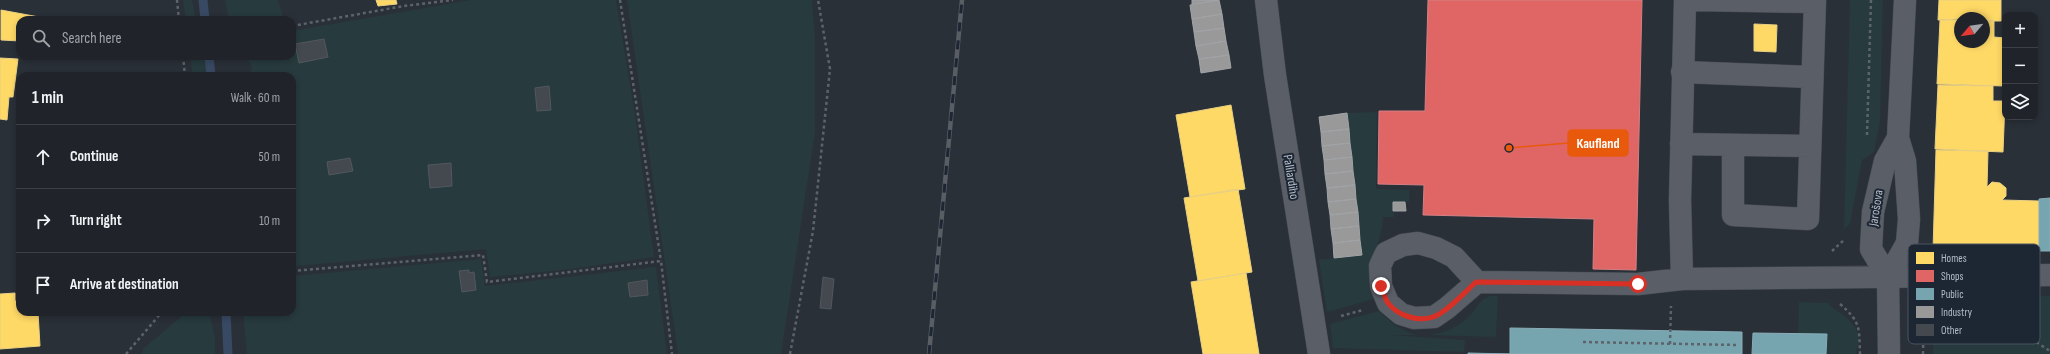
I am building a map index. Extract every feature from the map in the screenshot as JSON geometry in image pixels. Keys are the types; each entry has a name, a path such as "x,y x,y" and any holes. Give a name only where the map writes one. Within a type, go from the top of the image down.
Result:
{"street":[{"name":"Palliardiho","path":"1266,0 1275,75 1319,354"},
{"path":"1682,279 1681,144 1685,0"},
{"path":"1695,0 1815,1 1808,219 1733,215 1733,145"},
{"name":"Jarošova","path":"1888,277 1907,243 1909,219 1905,161 1898,138 1905,0"},
{"path":"1682,72 1812,76"},
{"name":"Jarošova","path":"1889,354 1888,277 1872,249 1873,212 1885,160 1898,138"},
{"path":"1681,144 1810,146"},
{"path":"1476,282 1454,257 1436,248 1418,243 1403,244 1386,253 1380,266 1381,286 1388,303 1401,314 1414,318 1434,317 1447,308 1476,282 1638,284 1682,279 1908,276"}],"path":[{"path":"176,0 178,16"},
{"path":"296,25 404,6 453,0"},
{"path":"620,0 661,262 672,354"},
{"path":"790,354 813,231 830,69 818,0"},
{"path":"1867,141 1871,0"},
{"path":"183,60 185,72"},
{"path":"296,271 483,255 487,282 661,262"},
{"path":"1670,344 1671,302"},
{"path":"1313,323 1388,303"},
{"path":"1839,303 1850,313 1859,326 1860,354"},
{"path":"126,354 159,316"},
{"path":"1583,342 1737,345"},
{"path":"1922,354 1923,344"},
{"path":"2039,344 2050,351"}],"green space":[{"path":"183,0 192,0 195,16 185,16"},
{"path":"225,0 278,0 283,16 228,16"},
{"path":"471,0 616,0 635,114 654,257 563,270 490,277 486,249 296,266 296,72 250,72 252,67 248,60 296,60 296,30"},
{"path":"627,0 812,0 815,39 815,132 781,354 678,354"},
{"path":"1850,0 1883,0 1880,121 1874,152 1862,160 1850,224 1844,229"},
{"path":"191,60 205,60 208,72 192,72"},
{"path":"1377,112 1376,189 1409,190 1409,202 1393,202 1394,217 1383,217 1382,228 1371,267 1370,277 1374,299 1327,312 1319,260 1362,255 1347,113"},
{"path":"481,259 485,286 656,267 667,354 247,354 243,316 296,316 296,276"},
{"path":"1490,296 1498,296 1496,337 1430,335 1448,330 1463,322 1482,301"},
{"path":"2040,296 2050,296 2050,354 1933,354 1933,344 2040,344"},
{"path":"1799,302 1829,303 1830,306 1850,321 1855,326 1859,338 1856,354 1826,354 1827,334 1798,334"},
{"path":"1379,311 1395,325 1415,335 1389,335 1465,340 1464,352 1333,348 1330,324"},
{"path":"182,316 210,316 215,338 215,354 141,354 144,348"}],"building: Homes":[{"path":"376,0 396,0 397,4 378,6"},
{"path":"1939,0 2001,0 2001,21 1990,21 1990,12 1954,12 1954,19 1938,20"},
{"path":"1,10 34,16 16,16 16,41 1,40"},
{"path":"1940,20 1954,20 1954,48 1990,48 1990,21 1994,21 1994,37 2002,38 2002,86 1937,84"},
{"path":"1754,24 1777,25 1776,52 1754,51"},
{"path":"0,58 16,59 18,60 13,97 9,97 7,120 0,119"},
{"path":"1938,85 1993,86 1993,101 2002,101 2002,120 2004,120 2003,152 1935,149"},
{"path":"1231,105 1245,189 1190,197 1176,115"},
{"path":"1936,150 1988,151 1987,187 1992,182 2000,183 2006,188 2006,196 2002,200 2039,201 2039,244 1933,244"},
{"path":"1238,189 1252,272 1198,281 1184,198"},
{"path":"1246,273 1259,354 1203,354 1191,282"},
{"path":"15,293 16,316 38,316 40,346 0,349 0,294"}],"building: Shops":[{"path":"1428,0 1642,0 1636,270 1593,269 1594,219 1423,215 1424,185 1378,184 1379,111 1425,111"}],"building: Public":[{"path":"2050,198 2050,251 2040,251 2039,199"},
{"path":"1510,328 1742,332 1742,354 1510,354"},
{"path":"1753,333 1827,334 1826,354 1752,354"},
{"path":"1468,353 1510,354 1468,354"}],"building: Industry":[{"path":"1192,0 1219,0 1192,4"},
{"path":"1219,0 1222,14 1192,19 1190,5"},
{"path":"1222,14 1224,28 1194,32 1192,19"},
{"path":"1224,28 1226,41 1196,46 1194,32"},
{"path":"1226,41 1229,55 1199,59 1196,46"},
{"path":"1229,55 1231,68 1201,73 1199,59"},
{"path":"1347,113 1349,129 1321,132 1319,117"},
{"path":"1349,129 1350,143 1322,146 1321,132"},
{"path":"1350,143 1352,157 1324,160 1322,146"},
{"path":"1352,157 1353,171 1325,174 1324,160"},
{"path":"1353,171 1355,185 1327,188 1325,174"},
{"path":"1355,185 1356,199 1328,202 1327,188"},
{"path":"1356,199 1358,212 1330,215 1328,202"},
{"path":"1393,202 1405,202 1406,211 1393,211"},
{"path":"1358,212 1359,226 1331,229 1330,215"},
{"path":"1359,226 1360,240 1333,243 1331,229"},
{"path":"1360,240 1362,255 1334,258 1333,243"}],"building: Other":[{"path":"324,39 328,57 299,63 296,44"},
{"path":"549,86 551,110 537,111 535,88"},
{"path":"350,158 353,171 329,175 327,162"},
{"path":"451,163 452,186 430,188 428,165"},
{"path":"469,270 469,273 474,272 476,290 462,292 459,271"},
{"path":"823,277 834,279 831,309 820,308"},
{"path":"647,280 648,295 630,297 628,283"}],"waterway":[{"path":"203,0 205,16"},
{"path":"209,60 211,72"},
{"path":"226,316 228,354"}],"railway":[{"path":"929,354 962,0"}],"place":[{"name":"Kaufland","path":"1509,148"}],"route":[{"path":"1381,286 1388,303 1401,314 1414,318 1434,317 1447,308 1476,282 1638,284"}]}
